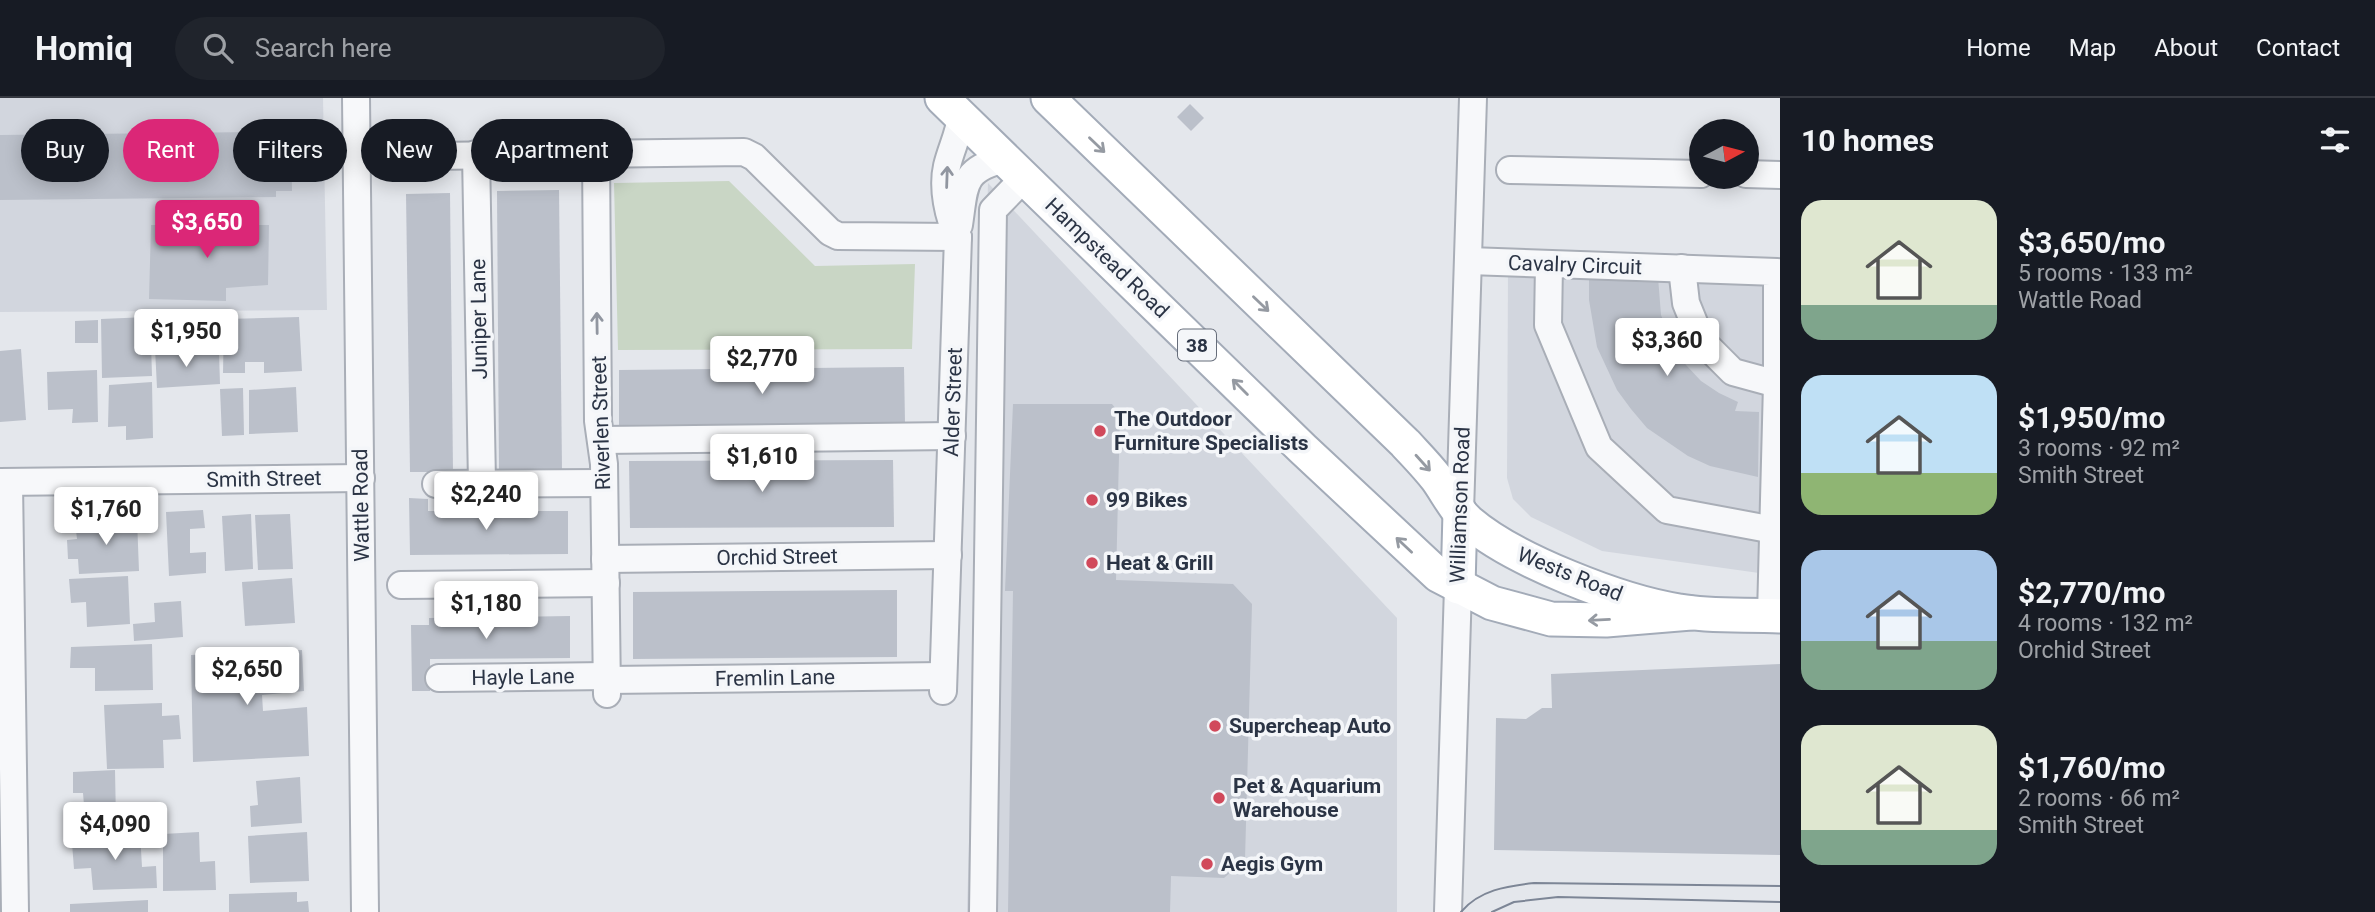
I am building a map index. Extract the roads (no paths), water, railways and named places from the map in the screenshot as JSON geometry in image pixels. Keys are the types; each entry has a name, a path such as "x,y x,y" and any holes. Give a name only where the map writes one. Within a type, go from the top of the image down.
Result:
{"main road":[{"name":"38","path":"1048,98 1405,443 1429,469 1460,512"},
{"name":"Hampstead Road","path":"951,108 1399,541 1428,568 1458,587"},
{"name":"Williamson Road","path":"1458,587 1460,512"},
{"name":"Wests Road","path":"1460,512 1474,526 1499,543 1571,577 1647,604 1691,613"},
{"name":"Wests Road","path":"1458,587 1508,610 1562,621 1691,613 1775,616"}],"street":[{"name":"Wattle Road","path":"356,98 365,912"},
{"name":"Williamson Road","path":"1460,512 1473,98"},
{"name":"Alder Street","path":"943,684 958,237 949,214 946,173 960,130 951,108"},
{"path":"633,152 744,152 754,157 830,232 838,236 958,237 970,175 985,165 1015,169 993,210 983,912"},
{"path":"357,157 471,154"},
{"path":"1510,170 1689,174"},
{"path":"1759,174 1780,175"},
{"name":"Juniper Lane","path":"477,182 482,483"},
{"name":"Riverlen Street","path":"596,182 598,421 604,483 607,683"},
{"name":"Cavalry Circuit","path":"1469,261 1777,272 1775,616"},
{"path":"1549,264 1548,326 1599,447 1667,510 1774,530"},
{"path":"1682,268 1686,303 1701,340 1733,372 1777,384"},
{"path":"601,440 952,436"},
{"name":"Smith Street","path":"4,482 361,478"},
{"path":"4,482 15,912"},
{"path":"436,484 604,483"},
{"name":"Orchid Street","path":"401,585 605,571 948,555"},
{"name":"Williamson Road","path":"1448,912 1458,587"},
{"name":"Hayle Lane","path":"439,678 607,683"},
{"name":"Fremlin Lane","path":"607,683 943,684"}],"tram line":[{"path":"1461,912 1485,894 1534,883 1780,886"},
{"path":"1492,912 1514,902 1558,897 1780,902"}],"place":[{"name":"The Outdoor Furniture Specialists","path":"1100,431"},
{"name":"99 Bikes","path":"1092,500"},
{"name":"Heat & Grill","path":"1092,563"},
{"name":"Supercheap Auto","path":"1215,726"},
{"name":"Pet & Aquarium Warehouse","path":"1219,798"},
{"name":"Aegis Gym","path":"1207,864"}]}
